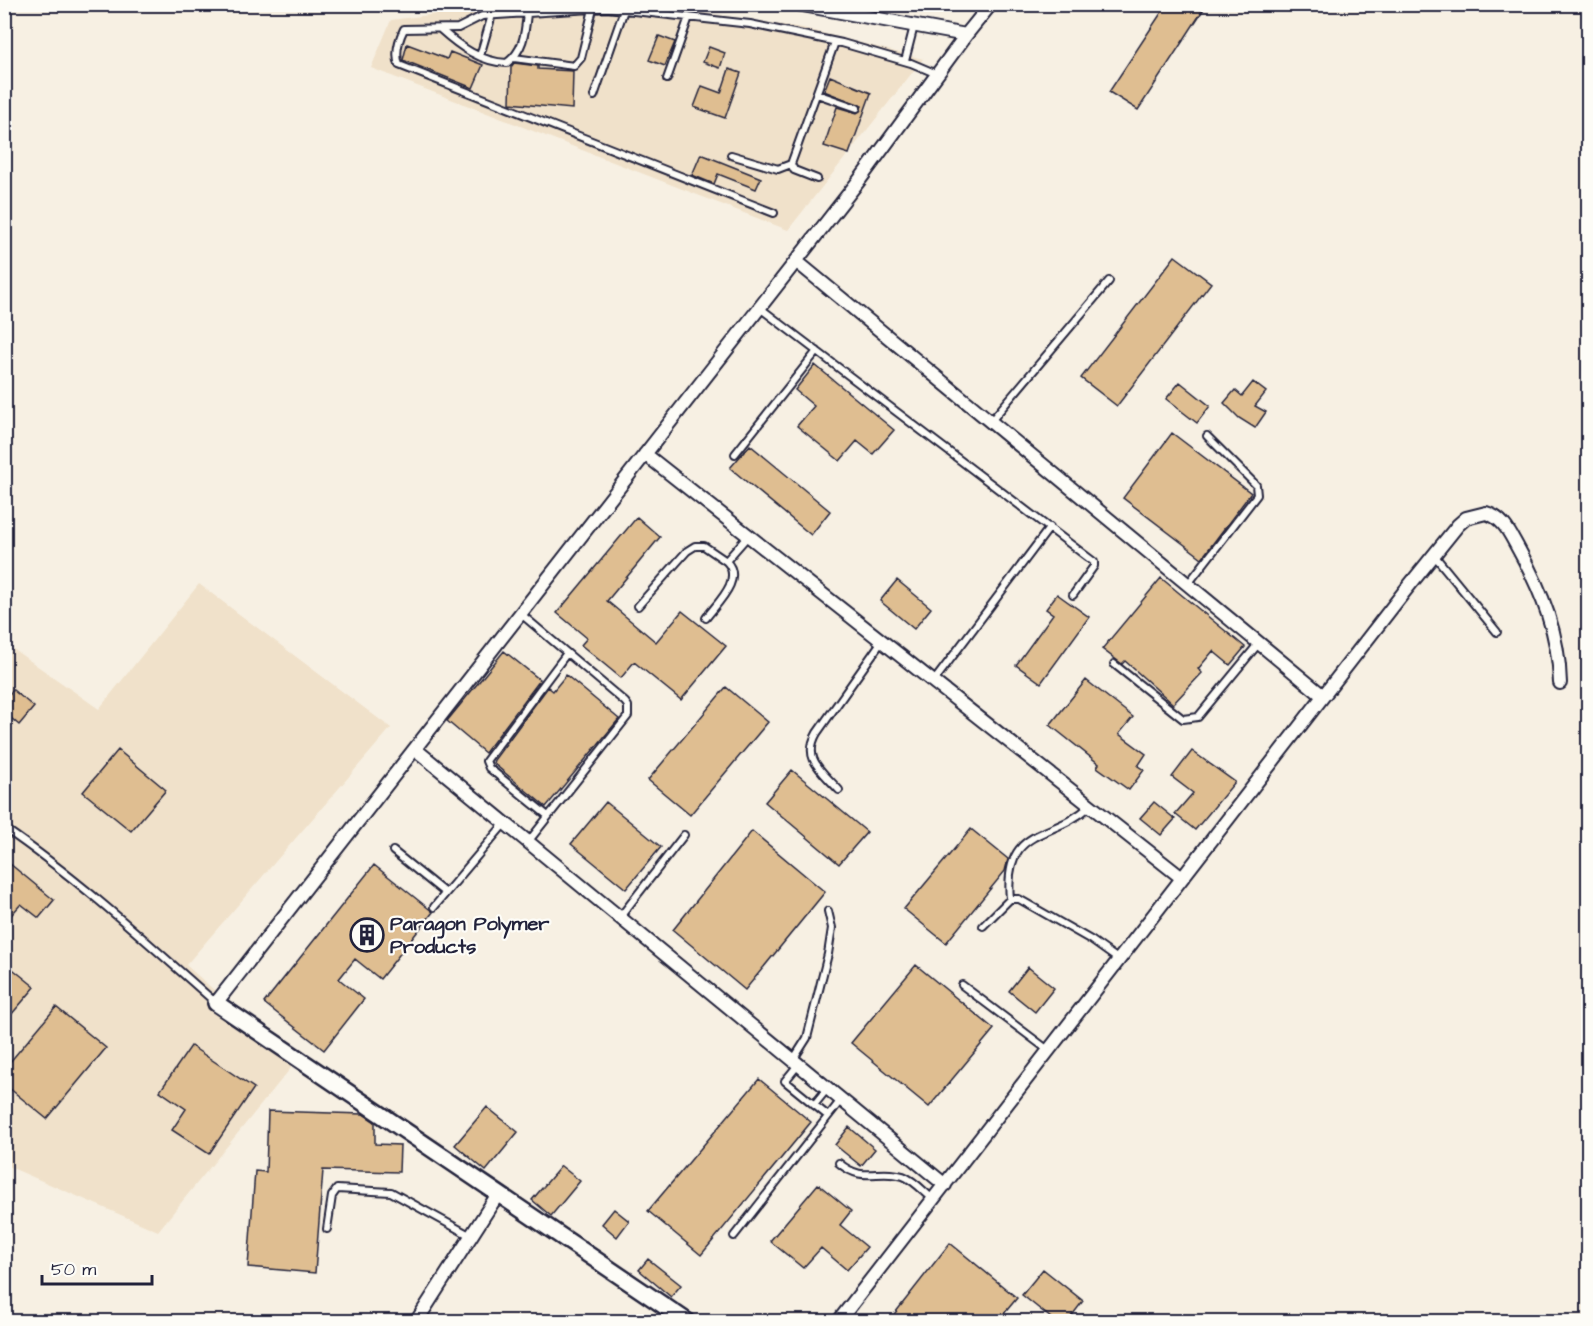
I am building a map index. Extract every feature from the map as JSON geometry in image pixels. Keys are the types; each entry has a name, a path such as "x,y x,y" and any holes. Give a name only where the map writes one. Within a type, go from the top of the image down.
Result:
{"street":[{"path":"797,4 966,35"},
{"path":"688,1322 216,1003 760,308 991,4"},
{"path":"796,261 1323,696"},
{"path":"645,454 1182,878"},
{"path":"838,1322 1323,696 1434,554 1466,518 1486,513 1503,521 1543,598 1560,660 1560,683"},
{"path":"415,749 945,1185"},
{"path":"416,1322 498,1194"}],"lane":[{"path":"513,58 573,66 581,58 593,9"},
{"path":"774,213 399,66 397,48 404,30 458,28 470,21 492,15 593,9 624,10 750,24 835,42 905,61 937,74"},
{"path":"594,96 624,10"},
{"path":"440,30 464,49 494,62 507,63 522,45 527,13"},
{"path":"480,56 492,15"},
{"path":"667,79 689,17"},
{"path":"905,61 914,26"},
{"path":"817,179 794,170 791,164 835,42"},
{"path":"817,94 857,108"},
{"path":"731,155 778,169 791,164"},
{"path":"990,421 1109,281"},
{"path":"760,308 1095,563 1072,595"},
{"path":"735,453 817,351"},
{"path":"1188,585 1257,495 1256,485 1207,436"},
{"path":"933,682 1050,527"},
{"path":"726,561 749,536"},
{"path":"638,606 690,549 704,546 726,561 733,570 733,580 706,618"},
{"path":"1434,554 1497,632"},
{"path":"521,614 625,702 629,711 628,716 528,842"},
{"path":"838,790 812,758 810,746 882,641"},
{"path":"1114,664 1183,719 1192,719 1198,717 1259,643"},
{"path":"549,816 489,768 486,761 567,653"},
{"path":"983,926 1010,899 1010,872 1015,855 1022,846 1033,836 1079,816 1090,806"},
{"path":"434,907 505,823"},
{"path":"4,828 34,848 116,915 216,1003"},
{"path":"620,917 684,835"},
{"path":"393,851 445,893"},
{"path":"1010,899 1019,900 1091,940 1119,960"},
{"path":"828,911 832,928 828,954 807,1038 785,1081 828,1116"},
{"path":"963,985 1048,1051"},
{"path":"814,1105 828,1088"},
{"path":"734,1236 841,1099"},
{"path":"839,1163 850,1172 863,1176 886,1174 908,1178 933,1199"},
{"path":"327,1229 332,1196 337,1189 349,1188 391,1192 471,1236"}],"shaded area":[{"path":"515,4 659,6 803,28 923,59 788,230 371,68 391,20"},
{"path":"199,584 391,728 186,965 295,1063 158,1231 5,1165 5,659 13,649 99,709"}],"building":[{"path":"1167,4 1207,4 1138,110 1109,92"},
{"path":"659,36 675,42 665,66 649,60"},
{"path":"407,44 447,59 450,52 483,65 473,88 403,60"},
{"path":"709,47 725,53 720,68 703,62"},
{"path":"514,63 538,66 538,69 573,71 572,109 510,103 511,67"},
{"path":"729,69 741,73 725,118 694,107 702,86 721,93"},
{"path":"830,76 871,93 849,154 824,146 837,107 857,113 862,106 824,91"},
{"path":"701,154 761,178 756,189 718,174 714,184 692,175"},
{"path":"1175,256 1211,283 1117,406 1081,378"},
{"path":"815,365 894,430 873,454 857,441 840,461 797,426 814,406 795,390"},
{"path":"1180,382 1210,406 1197,423 1166,399"},
{"path":"1253,382 1266,392 1255,406 1266,412 1255,428 1239,418 1224,403 1235,390 1242,396"},
{"path":"1172,433 1251,493 1202,558 1123,498"},
{"path":"750,445 830,511 811,535 730,468"},
{"path":"637,517 660,537 607,601 656,642 682,611 726,646 681,700 634,662 621,678 581,645 587,638 557,613"},
{"path":"1161,578 1245,647 1230,665 1213,651 1198,669 1202,673 1173,704 1125,661 1122,664 1102,649"},
{"path":"897,580 931,608 914,629 880,601"},
{"path":"1057,594 1089,617 1041,683 1016,665 1053,614 1046,609"},
{"path":"504,651 540,680 485,753 447,721"},
{"path":"566,675 619,719 546,807 493,763 548,687 553,691"},
{"path":"1086,680 1133,717 1119,734 1146,754 1138,766 1144,770 1129,790 1097,767 1099,764 1050,725"},
{"path":"726,687 768,722 690,815 648,780"},
{"path":"13,690 34,707 19,725 4,712 4,699"},
{"path":"118,750 166,790 131,831 83,792"},
{"path":"1192,751 1235,782 1195,830 1175,814 1193,793 1172,777"},
{"path":"792,770 867,832 839,864 765,802"},
{"path":"606,802 661,847 626,889 571,844"},
{"path":"1154,802 1175,819 1161,835 1140,818"},
{"path":"971,829 1008,859 1005,871 946,943 904,909"},
{"path":"752,831 825,892 745,990 673,930"},
{"path":"4,859 54,900 39,918 21,904 4,923"},
{"name":"Paragon Polymer Products","path":"374,865 433,912 380,979 355,959 339,979 364,999 324,1050 264,1003"},
{"path":"4,962 35,987 4,1023"},
{"path":"916,965 994,1029 929,1107 851,1043"},
{"path":"1028,967 1054,988 1035,1012 1009,991"},
{"path":"56,1007 106,1048 47,1119 4,1084 4,1069"},
{"path":"191,1046 254,1088 209,1154 172,1130 186,1109 160,1091"},
{"path":"759,1079 811,1122 701,1255 648,1211"},
{"path":"487,1107 518,1132 486,1171 455,1145"},
{"path":"268,1111 363,1114 375,1122 375,1144 400,1145 399,1172 323,1170 315,1273 248,1267 255,1171 266,1172"},
{"path":"849,1127 875,1149 861,1166 835,1145"},
{"path":"561,1166 580,1181 551,1216 532,1200"},
{"path":"818,1184 851,1211 840,1225 867,1247 847,1270 821,1248 803,1268 770,1241"},
{"path":"614,1209 629,1221 617,1237 602,1224"},
{"path":"950,1243 1017,1298 997,1322 888,1322"},
{"path":"648,1259 681,1285 671,1297 639,1270"},
{"path":"1043,1269 1083,1301 1067,1322 1056,1322 1022,1295"}],"place":[{"name":"Paragon Polymer Products","path":"367,935"}]}
